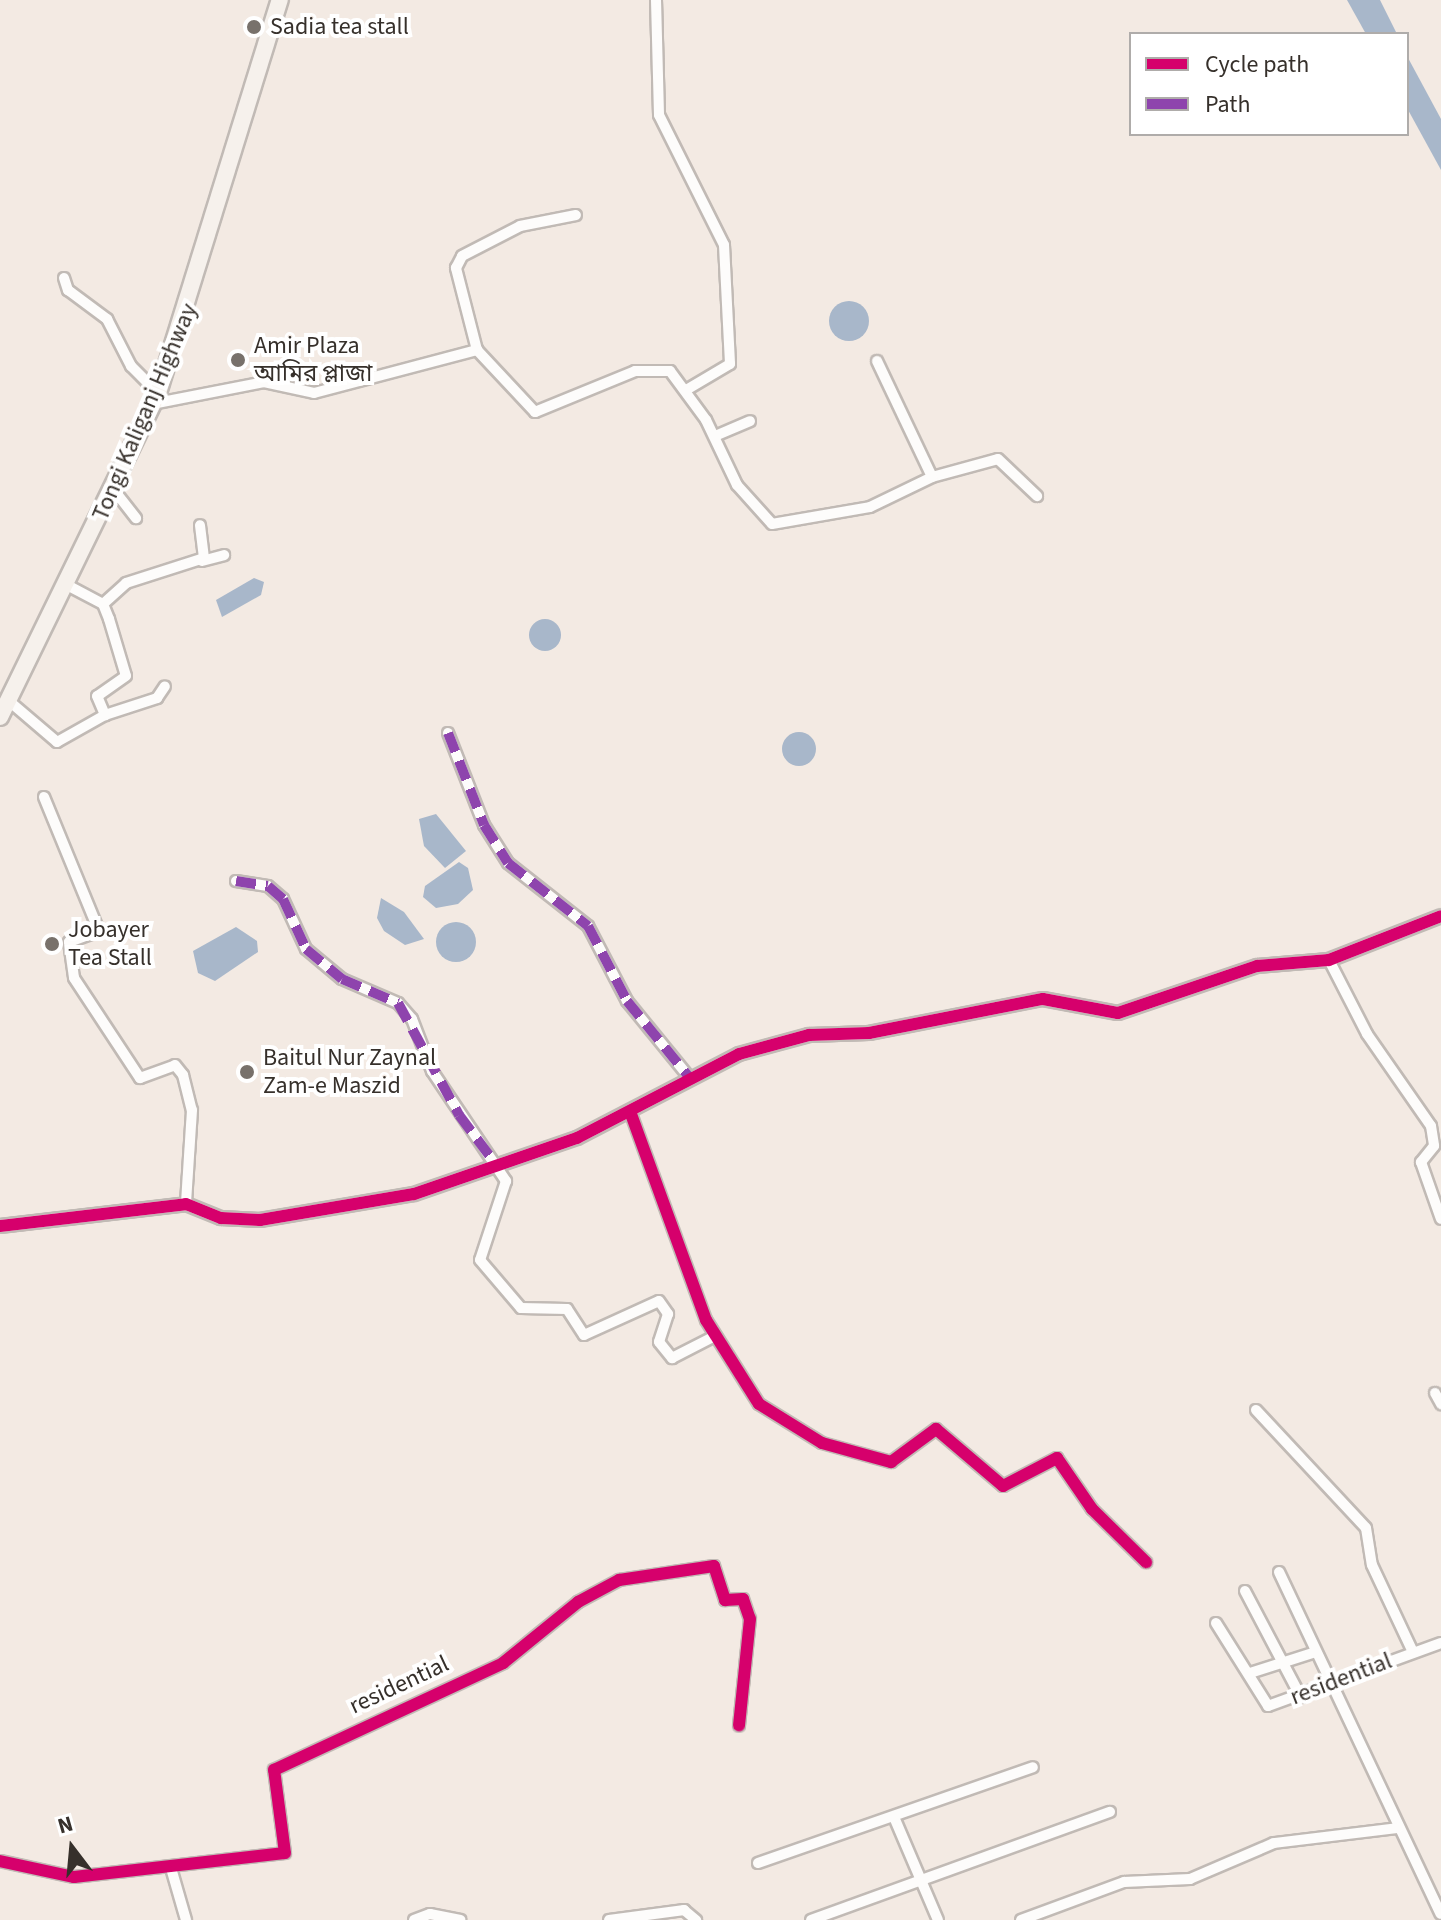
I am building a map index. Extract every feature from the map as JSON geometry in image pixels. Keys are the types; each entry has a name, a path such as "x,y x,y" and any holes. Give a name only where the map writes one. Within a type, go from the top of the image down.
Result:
{"main road":[{"name":"Tongi Kaliganj Highway","path":"0,717 114,490 155,399 192,302 280,0"}],"street":[{"path":"656,0 659,115 724,245 730,364 686,390"},
{"path":"576,215 520,226 462,256 456,268 477,350 535,412 635,371 670,371 715,436 737,485 772,524 870,507 932,477 1002,459 1037,496"},
{"path":"64,278 68,290 107,319 131,366 155,399 264,382 314,393 477,350"},
{"path":"877,361 932,477"},
{"path":"715,436 750,421"},
{"path":"114,490 136,518"},
{"path":"200,525 206,554 200,562"},
{"path":"103,604 126,583 224,555"},
{"path":"67,585 103,604 126,676 97,696 105,715"},
{"path":"9,701 57,742 105,715 157,698 165,686"},
{"path":"448,733 484,825 508,863 588,926 627,1001 689,1077"},
{"path":"44,797 99,931 69,942 74,978 140,1078 175,1065 183,1075 192,1110 186,1204"},
{"path":"236,881 268,886 283,899 306,949 342,979 398,1003 459,1115 506,1181 504,1197 480,1260 521,1308 559,1305 584,1335 659,1301 668,1314 659,1342 672,1358 715,1336"},
{"path":"0,1226 186,1204 221,1218 260,1220 414,1194 631,1114 689,1077 809,1035 869,1033 1043,999 1118,1013 1257,966 1329,960 1441,916"},
{"path":"1329,960 1367,1034 1431,1126 1434,1146 1421,1162 1441,1219"},
{"path":"631,1114 715,1336 759,1404 822,1443 891,1462 936,1429 1003,1486 1057,1458 1092,1509 1146,1562"},
{"path":"1435,1393 1441,1404"},
{"name":"residential","path":"1250,1673 1264,1702 1301,1697 1413,1652 1372,1565 1366,1528 1256,1410"},
{"name":"residential","path":"0,1861 74,1877 285,1853 274,1770 503,1663 578,1602 619,1580 714,1566 725,1600 743,1599 750,1619 739,1725"},
{"path":"1279,1572 1441,1914"},
{"path":"1245,1591 1301,1697"},
{"path":"1216,1623 1250,1673 1316,1652"},
{"path":"1413,1652 1441,1643"},
{"path":"758,1863 1033,1767"},
{"path":"811,1920 1110,1812"},
{"path":"894,1817 938,1920"},
{"path":"1021,1920 1124,1882 1190,1879 1274,1843 1398,1828"},
{"path":"171,1868 186,1920"},
{"path":"609,1920 684,1910 696,1920"},
{"path":"414,1920 460,1920"}],"water":[{"path":"1347,0 1380,0 1396,32 1365,32"},
{"path":"1409,60 1441,119 1441,170 1409,112"},
{"path":"849,301 863,307 869,321 863,335 849,341 835,335 829,321 835,307"},
{"path":"254,578 264,582 261,595 222,617 216,600"},
{"path":"545,619 557,623 561,635 557,647 545,651 533,647 529,635 533,623"},
{"path":"799,732 811,737 816,749 811,761 799,766 787,761 782,749 787,737"},
{"path":"436,814 466,851 445,868 424,846 419,819"},
{"path":"459,862 468,868 473,890 458,904 436,908 423,897 425,886"},
{"path":"381,898 404,912 424,939 405,945 384,931 377,918"},
{"path":"456,922 470,928 476,942 470,956 456,962 442,956 436,942 442,928"},
{"path":"236,927 257,941 258,952 215,981 198,973 193,951"}],"marked path":[{"path":"448,733 484,825 508,863 588,926 627,1001 689,1077"},
{"path":"236,881 268,886 283,899 306,949 342,979 398,1003 459,1115 495,1163"}],"cycle path":[{"path":"0,1226 186,1204 221,1218 260,1220 414,1194 577,1138 739,1054 809,1035 869,1033 1043,999 1118,1013 1257,966 1329,960 1441,916"},
{"path":"631,1114 706,1320 759,1404 822,1443 891,1462 936,1429 1003,1486 1057,1458 1092,1509 1146,1562"},
{"path":"0,1861 74,1877 285,1853 274,1770 503,1663 578,1602 619,1580 714,1566 725,1600 743,1599 750,1619 739,1725"}],"place":[{"name":"Sadia tea stall","path":"254,27"},
{"name":"Amir Plaza আমির প্লাজা","path":"238,360"},
{"name":"Jobayer Tea Stall","path":"52,944"},
{"name":"Baitul Nur Zaynal Zam-e Maszid","path":"247,1072"}]}
